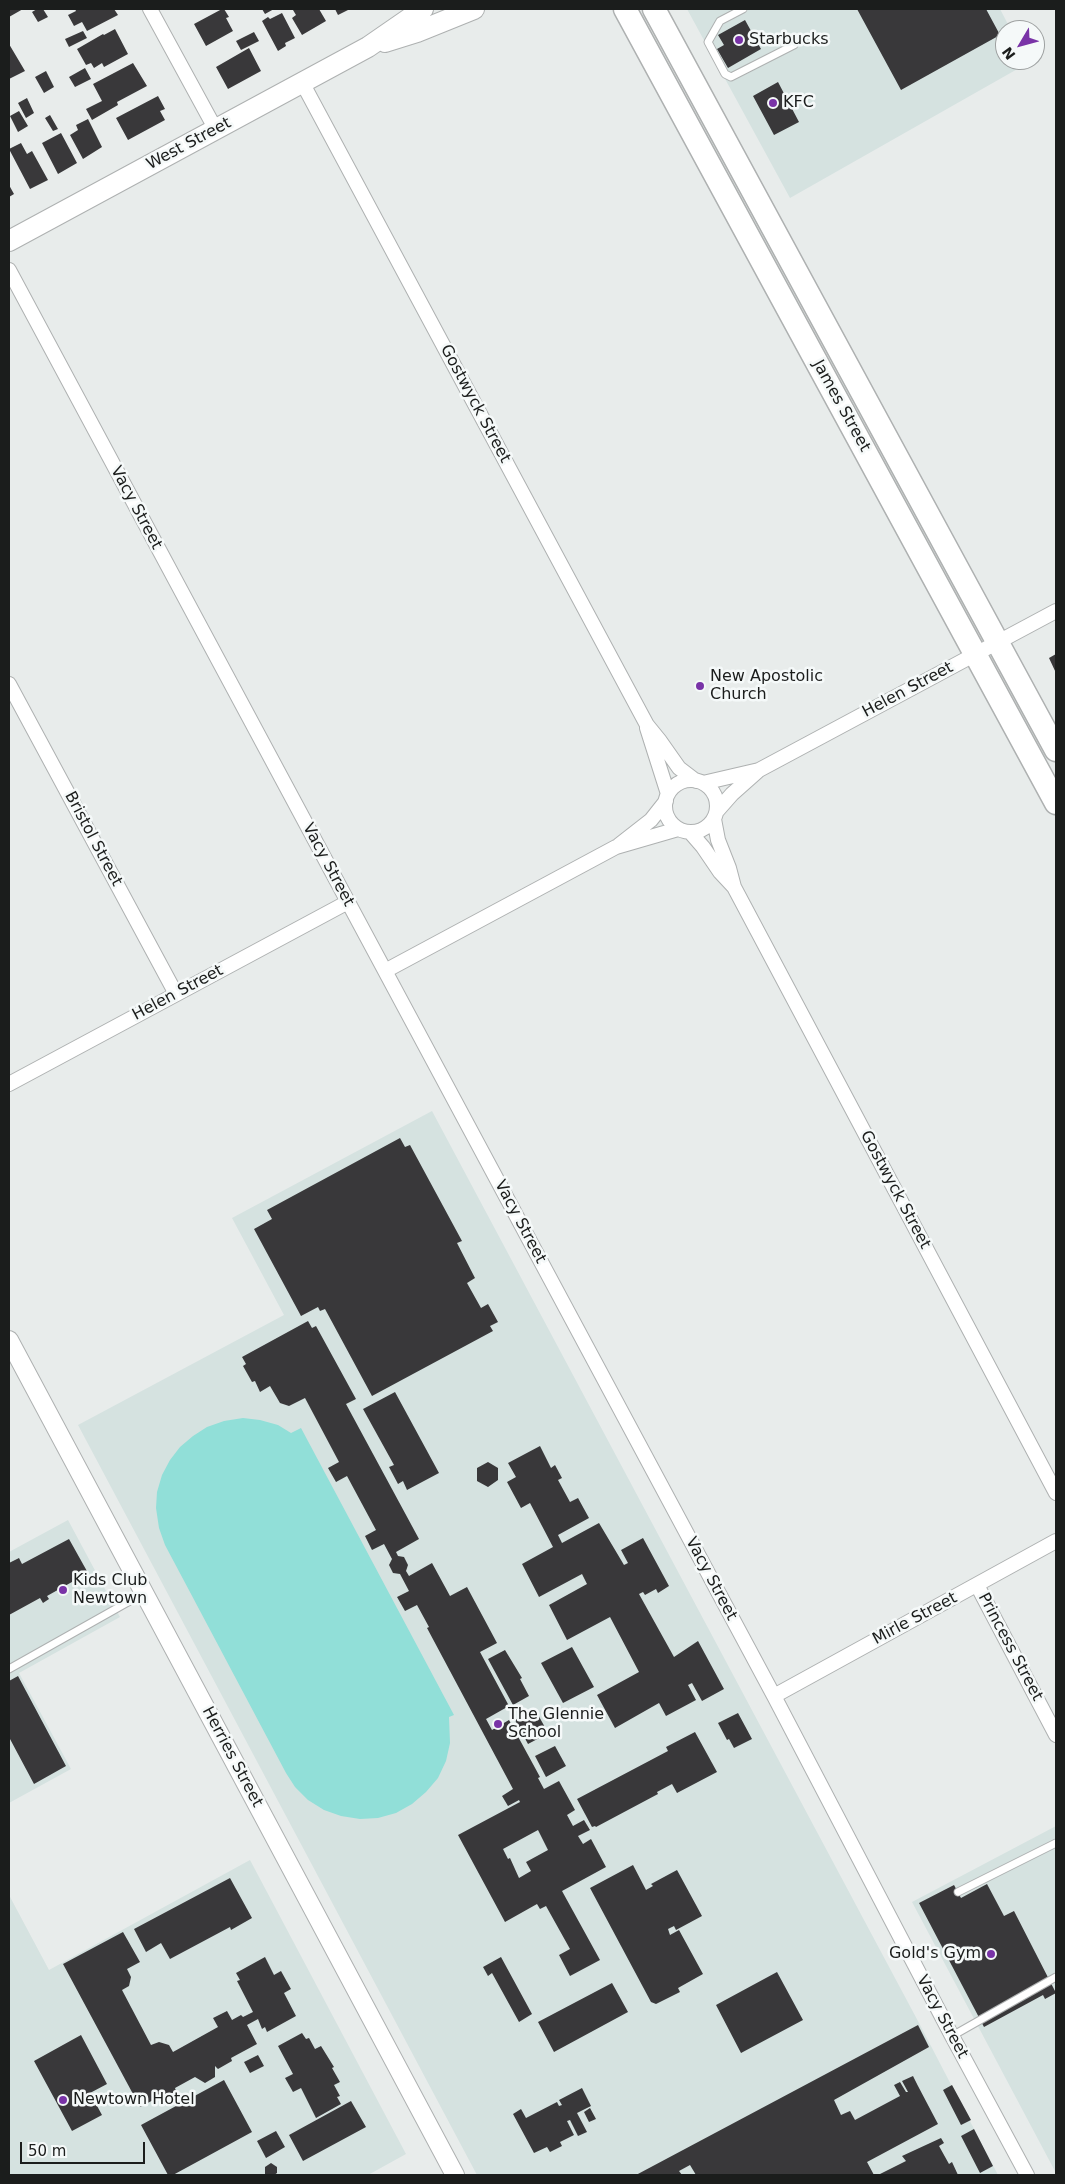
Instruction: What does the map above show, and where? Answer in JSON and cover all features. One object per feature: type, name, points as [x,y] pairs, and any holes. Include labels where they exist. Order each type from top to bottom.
[{"type":"highway","name":"James Street","points":[[625,9],[1056,803]]},
{"type":"highway","name":"James Street","points":[[654,9],[1056,750]]},
{"type":"main road","name":"West Street","points":[[9,241],[368,48],[423,9]]},
{"type":"main road","name":"West Street","points":[[368,48],[417,32],[474,9]]},
{"type":"street","points":[[150,9],[216,130]]},
{"type":"street","name":"Gostwyck Street","points":[[303,84],[646,725],[651,745],[664,775],[667,798]]},
{"type":"street","name":"Vacy Street","points":[[9,270],[774,1696],[1027,2175]]},
{"type":"street","name":"Helen Street","points":[[715,815],[732,794],[759,770],[1056,611]]},
{"type":"street","name":"Bristol Street","points":[[9,684],[176,994]]},
{"type":"street","name":"Gostwyck Street","points":[[646,725],[660,740],[679,768],[700,782]]},
{"type":"street","name":"Helen Street","points":[[700,782],[759,770]]},
{"type":"street","points":[[385,971],[616,847],[651,820],[680,783],[700,782],[714,795],[715,815],[702,830],[684,831],[616,847]]},
{"type":"street","points":[[667,798],[668,817],[684,831]]},
{"type":"street","name":"Gostwyck Street","points":[[715,815],[718,840],[734,887],[1056,1493]]},
{"type":"street","name":"Gostwyck Street","points":[[684,831],[703,847],[720,872],[734,887]]},
{"type":"street","name":"Helen Street","points":[[9,1084],[348,902]]},
{"type":"street","name":"Herries Street","points":[[9,1340],[455,2175]]},
{"type":"street","name":"Mirle Street","points":[[774,1696],[1056,1542]]},
{"type":"street","name":"Princess Street","points":[[977,1585],[1056,1735]]},
{"type":"lane","points":[[743,9],[720,21],[708,42],[725,74],[731,77],[794,44]]},
{"type":"lane","points":[[9,1669],[144,1593]]},
{"type":"lane","points":[[958,1892],[1056,1842]]},
{"type":"lane","points":[[952,2036],[1056,1977]]},
{"type":"shaded area","points":[[687,9],[1000,9],[1006,20],[995,20],[995,70],[1016,70],[790,198]]},
{"type":"shaded area","name":"The Glennie School","points":[[432,1111],[919,2023],[998,2175],[477,2175],[78,1425],[284,1315],[232,1218]]},
{"type":"shaded area","points":[[243,1418],[278,1425],[291,1433],[301,1428],[454,1715],[449,1717],[450,1743],[446,1761],[438,1778],[412,1804],[396,1813],[378,1818],[360,1819],[341,1816],[324,1810],[308,1800],[295,1787],[165,1545],[159,1528],[156,1508],[157,1492],[162,1475],[170,1460],[180,1447],[207,1427],[224,1421]]},
{"type":"shaded area","points":[[68,1520],[120,1617],[19,1673],[71,1769],[9,1803],[9,1552]]},
{"type":"shaded area","points":[[1056,1826],[1056,2173],[912,1902]]},
{"type":"shaded area","points":[[250,1860],[406,2154],[368,2175],[9,2175],[9,1895],[49,1970]]},
{"type":"building","points":[[9,9],[23,9],[9,17]]},
{"type":"building","points":[[37,9],[43,9],[48,17],[38,22],[32,12]]},
{"type":"building","points":[[75,9],[114,9],[118,15],[87,31],[82,22],[74,26],[68,15],[76,11]]},
{"type":"building","points":[[224,9],[229,17],[226,18],[233,31],[206,46],[194,24]]},
{"type":"building","points":[[262,9],[274,9],[265,14]]},
{"type":"building","points":[[319,9],[326,21],[302,35],[292,18],[296,15],[293,10]]},
{"type":"building","points":[[335,9],[350,9],[338,15]]},
{"type":"building","points":[[857,9],[986,9],[995,26],[995,38],[901,90]]},
{"type":"building","points":[[282,13],[295,38],[285,43],[286,46],[278,51],[262,21]]},
{"type":"building","name":"Starbucks","points":[[745,20],[761,49],[728,68],[717,49],[724,45],[718,35]]},
{"type":"building","points":[[115,29],[128,54],[104,67],[102,63],[94,68],[91,63],[86,65],[77,49]]},
{"type":"building","points":[[83,31],[87,38],[69,47],[65,39]]},
{"type":"building","points":[[254,32],[259,41],[241,50],[236,41]]},
{"type":"building","points":[[9,44],[25,71],[9,79]]},
{"type":"building","points":[[249,48],[261,71],[228,89],[216,67]]},
{"type":"building","points":[[133,63],[147,86],[117,102],[118,105],[92,120],[86,109],[102,101],[93,84]]},
{"type":"building","points":[[85,68],[91,79],[75,87],[69,77]]},
{"type":"building","points":[[46,71],[54,87],[44,93],[35,77]]},
{"type":"building","name":"KFC","points":[[778,82],[799,122],[774,135],[753,96]]},
{"type":"building","points":[[158,96],[165,109],[160,111],[165,120],[128,140],[116,118]]},
{"type":"building","points":[[27,98],[34,113],[26,118],[18,103]]},
{"type":"building","points":[[19,111],[28,126],[18,132],[10,116]]},
{"type":"building","points":[[50,115],[58,129],[53,131],[45,118]]},
{"type":"building","points":[[88,119],[102,147],[83,159],[70,135],[78,130],[76,125]]},
{"type":"building","points":[[61,133],[77,163],[58,174],[42,143]]},
{"type":"building","points":[[21,143],[27,154],[32,151],[48,180],[30,189],[9,149]]},
{"type":"building","points":[[9,185],[14,194],[9,197]]},
{"type":"building","points":[[1056,654],[1056,673],[1049,658]]},
{"type":"building","points":[[400,1138],[405,1147],[410,1145],[462,1241],[457,1243],[475,1278],[467,1283],[481,1308],[488,1304],[498,1322],[490,1326],[493,1331],[372,1396],[325,1309],[320,1311],[318,1307],[301,1316],[254,1229],[272,1219],[267,1210]]},
{"type":"building","points":[[308,1321],[312,1328],[316,1326],[356,1399],[346,1404],[419,1539],[396,1552],[398,1556],[404,1557],[408,1565],[406,1571],[409,1576],[432,1563],[450,1596],[467,1587],[497,1643],[480,1652],[509,1706],[486,1719],[492,1730],[509,1720],[540,1777],[538,1778],[544,1789],[559,1781],[575,1810],[567,1815],[573,1826],[584,1820],[590,1830],[578,1836],[583,1844],[591,1839],[606,1867],[562,1891],[600,1960],[570,1976],[559,1955],[570,1949],[546,1906],[540,1909],[537,1904],[505,1922],[458,1835],[520,1802],[519,1800],[508,1806],[502,1796],[513,1789],[427,1628],[429,1627],[417,1605],[405,1611],[397,1597],[409,1591],[400,1574],[393,1573],[389,1565],[392,1559],[384,1544],[372,1550],[365,1536],[376,1530],[347,1476],[336,1482],[328,1468],[339,1462],[305,1398],[289,1406],[280,1403],[270,1386],[260,1392],[255,1381],[252,1382],[243,1366],[246,1364],[242,1357]],"holes":[[[538,1830],[548,1850],[526,1862],[531,1871],[519,1878],[510,1858],[508,1859],[503,1849]]]},
{"type":"building","points":[[395,1392],[439,1473],[407,1490],[403,1481],[398,1484],[389,1467],[394,1465],[363,1409]]},
{"type":"building","points":[[540,1446],[551,1468],[555,1465],[562,1478],[558,1480],[570,1502],[578,1498],[589,1518],[558,1535],[562,1543],[599,1523],[624,1565],[628,1563],[621,1550],[643,1538],[669,1586],[658,1593],[656,1589],[645,1595],[643,1592],[639,1594],[674,1657],[698,1641],[724,1689],[702,1701],[692,1683],[688,1685],[696,1700],[666,1716],[659,1703],[615,1728],[597,1695],[639,1672],[610,1617],[567,1640],[549,1605],[587,1584],[582,1574],[539,1597],[522,1564],[553,1547],[530,1503],[521,1508],[507,1482],[516,1477],[508,1463]]},
{"type":"building","points":[[488,1462],[498,1468],[498,1480],[488,1487],[477,1481],[477,1468]]},
{"type":"building","points":[[69,1539],[88,1573],[47,1596],[49,1599],[43,1603],[40,1598],[9,1615],[9,1563],[19,1558],[22,1564]]},
{"type":"building","points":[[572,1647],[594,1687],[563,1703],[541,1663]]},
{"type":"building","points":[[505,1650],[522,1678],[520,1679],[529,1696],[513,1705],[488,1659]]},
{"type":"building","points":[[18,1676],[66,1766],[34,1784],[9,1740],[9,1681]]},
{"type":"building","points":[[532,1710],[533,1713],[536,1711],[547,1731],[544,1732],[545,1735],[528,1744],[515,1720]]},
{"type":"building","points":[[738,1713],[752,1739],[734,1748],[729,1739],[727,1740],[718,1723]]},
{"type":"building","points":[[695,1732],[717,1772],[677,1793],[672,1784],[657,1792],[658,1794],[596,1827],[592,1827],[577,1799],[668,1751],[666,1747]]},
{"type":"building","points":[[555,1746],[566,1766],[546,1777],[535,1756]]},
{"type":"building","points":[[633,1865],[646,1890],[653,1886],[651,1884],[677,1870],[702,1916],[676,1930],[674,1926],[668,1929],[670,1935],[679,1930],[703,1974],[678,1988],[680,1992],[656,2004],[651,2002],[590,1888]]},
{"type":"building","points":[[230,1878],[252,1918],[231,1930],[230,1927],[170,1959],[161,1943],[146,1952],[134,1929]]},
{"type":"building","name":"Gold's Gym","points":[[987,1884],[1004,1916],[1014,1911],[1056,1993],[1045,1999],[1043,1995],[984,2027],[919,1903],[954,1885],[961,1898]]},
{"type":"building","points":[[123,1932],[140,1962],[127,1969],[131,1977],[129,1986],[122,1990],[151,2045],[159,2042],[169,2045],[173,2052],[218,2027],[213,2018],[227,2011],[232,2020],[253,2012],[237,1981],[240,1980],[236,1973],[265,1957],[274,1975],[281,1971],[291,1989],[284,1993],[296,2016],[267,2032],[265,2027],[262,2029],[258,2019],[247,2025],[257,2044],[231,2058],[232,2061],[218,2069],[215,2066],[215,2077],[205,2083],[195,2077],[175,2088],[176,2091],[160,2100],[159,2097],[140,2107],[63,1964]]},
{"type":"building","points":[[501,1957],[532,2014],[519,2022],[492,1973],[488,1976],[483,1967]]},
{"type":"building","points":[[777,1972],[803,2020],[741,2053],[716,2005]]},
{"type":"building","points":[[612,1983],[628,2012],[554,2052],[538,2022]]},
{"type":"building","points":[[918,2025],[929,2047],[834,2100],[841,2115],[850,2111],[855,2120],[900,2096],[894,2085],[900,2082],[906,2092],[908,2092],[902,2081],[913,2076],[938,2124],[867,2162],[874,2175],[696,2175],[690,2165],[679,2171],[682,2175],[636,2175]]},
{"type":"building","points":[[302,2033],[306,2039],[309,2038],[315,2049],[321,2046],[334,2067],[332,2068],[340,2082],[334,2085],[340,2096],[337,2097],[341,2104],[316,2118],[301,2088],[293,2092],[285,2078],[293,2074],[278,2046]]},
{"type":"building","points":[[81,2035],[107,2084],[90,2093],[102,2115],[72,2131],[34,2061]]},
{"type":"building","points":[[258,2055],[264,2066],[250,2073],[244,2062]]},
{"type":"building","points":[[224,2080],[252,2132],[173,2175],[168,2175],[141,2125]]},
{"type":"building","points":[[952,2085],[971,2120],[961,2125],[943,2090]]},
{"type":"building","points":[[582,2088],[591,2106],[577,2113],[587,2132],[578,2136],[570,2120],[567,2121],[574,2135],[560,2142],[562,2146],[550,2152],[547,2147],[534,2153],[513,2114],[521,2109],[526,2118],[557,2102],[559,2106],[562,2105],[559,2100]]},
{"type":"building","points":[[351,2101],[366,2127],[303,2161],[289,2135]]},
{"type":"building","points":[[590,2108],[596,2119],[589,2122],[584,2112]]},
{"type":"building","points":[[974,2129],[993,2166],[980,2173],[961,2136]]},
{"type":"building","points":[[276,2131],[285,2147],[266,2158],[257,2141]]},
{"type":"building","points":[[941,2138],[944,2143],[939,2146],[949,2164],[952,2162],[958,2175],[878,2175],[906,2161],[902,2156]]},
{"type":"building","points":[[271,2163],[277,2167],[277,2173],[274,2175],[265,2174],[265,2167]]},
{"type":"place","name":"Starbucks","points":[[739,40]]},
{"type":"place","name":"KFC","points":[[773,103]]},
{"type":"place","name":"New Apostolic Church","points":[[700,686]]},
{"type":"place","name":"Kids Club Newtown","points":[[63,1590]]},
{"type":"place","name":"The Glennie School","points":[[498,1724]]},
{"type":"place","name":"Gold's Gym","points":[[991,1954]]},
{"type":"place","name":"Newtown Hotel","points":[[63,2100]]}]
